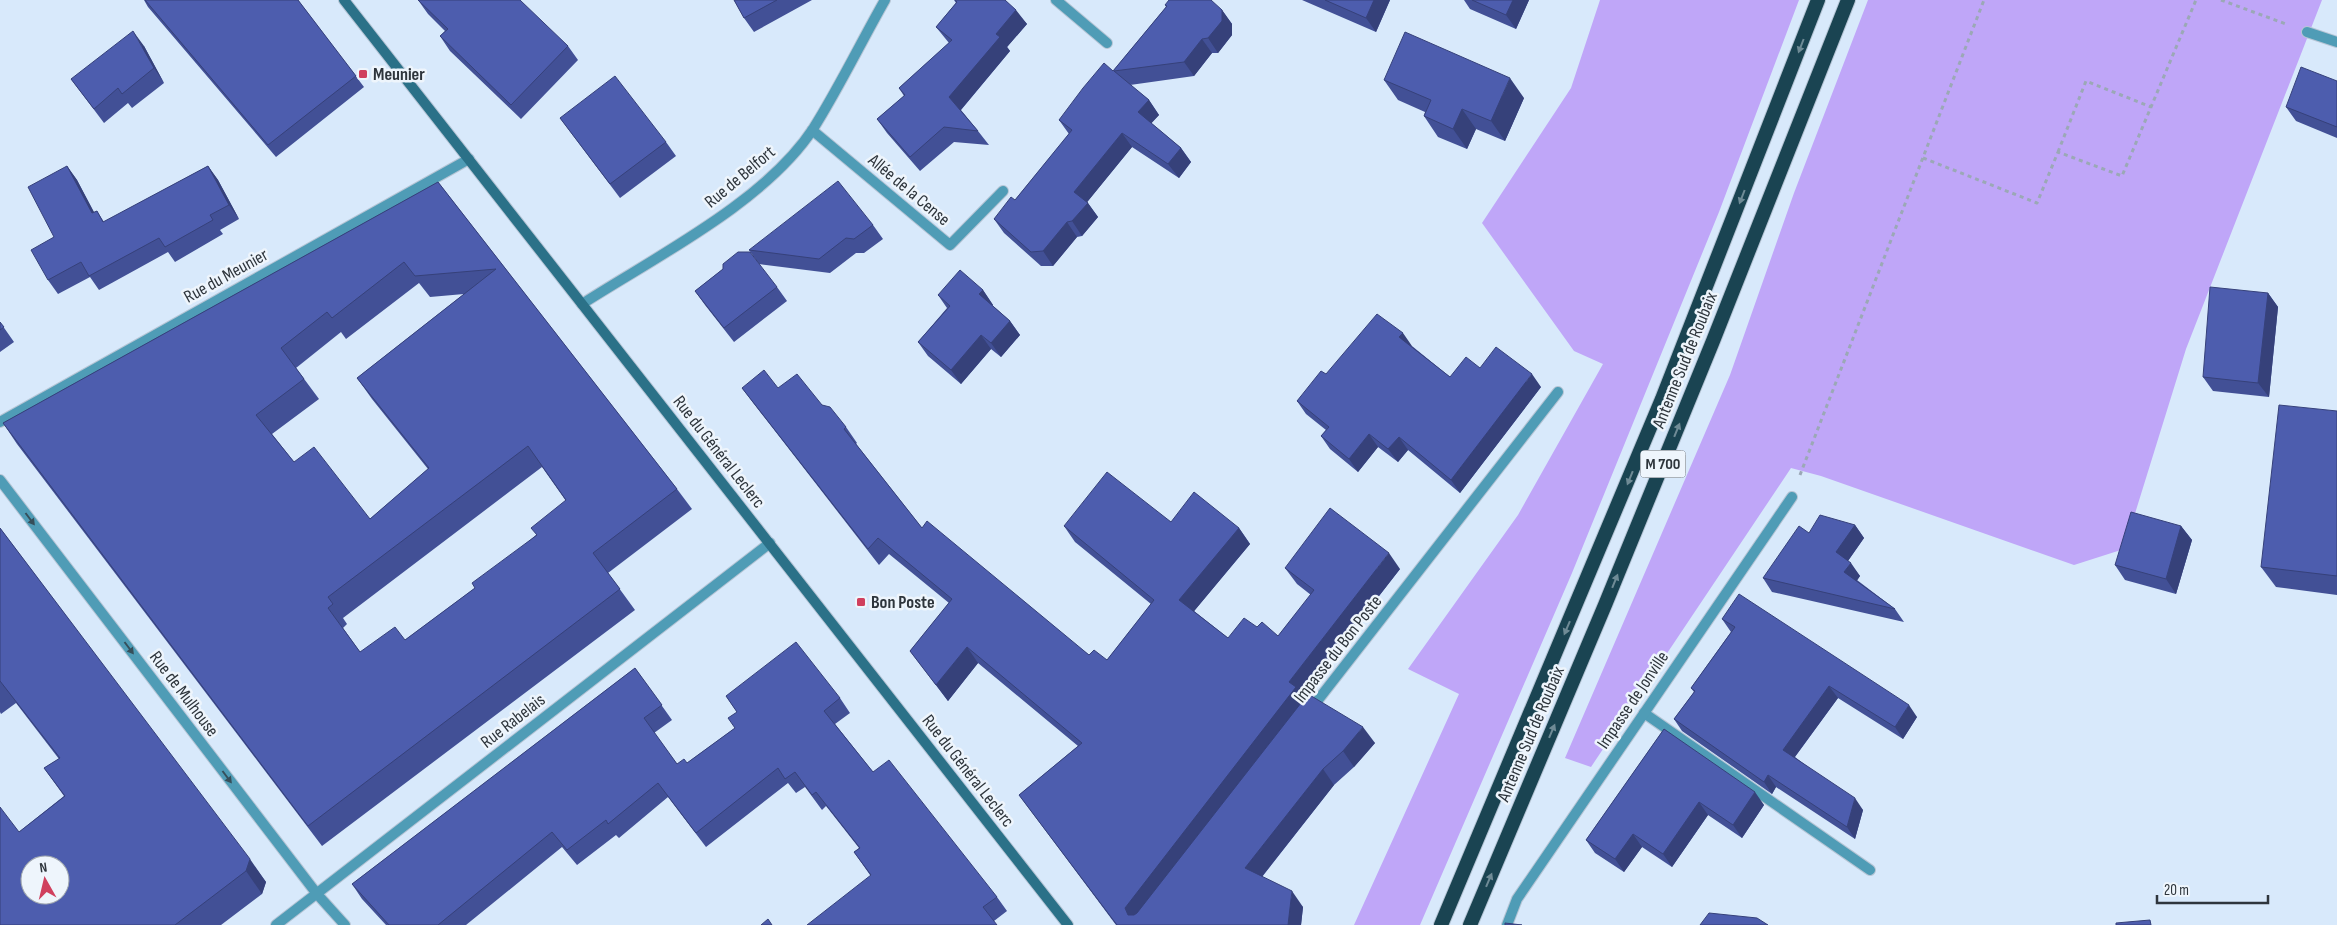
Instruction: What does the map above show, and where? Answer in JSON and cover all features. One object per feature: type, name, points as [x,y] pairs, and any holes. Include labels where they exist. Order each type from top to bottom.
[{"type":"highway","name":"Antenne Sud de Roubaix","points":[[1441,925],[1662,399],[1818,0]]},
{"type":"highway","name":"Antenne Sud de Roubaix","points":[[1470,925],[1620,568],[1848,0]]},
{"type":"main road","name":"Rue du Général Leclerc","points":[[344,0],[1068,925]]},
{"type":"street","name":"Rue de Belfort","points":[[582,304],[710,223],[768,180],[812,130],[885,0]]},
{"type":"street","points":[[1056,0],[1107,43]]},
{"type":"street","points":[[2307,32],[2337,42]]},
{"type":"street","name":"Allée de la Cense","points":[[812,130],[950,245],[1003,191]]},
{"type":"street","name":"Rue du Meunier","points":[[0,422],[469,158]]},
{"type":"street","name":"Impasse du Bon Poste","points":[[1302,721],[1558,392]]},
{"type":"street","name":"Rue de Mulhouse","points":[[0,480],[317,894],[345,925]]},
{"type":"street","name":"Impasse de Jonville","points":[[1506,925],[1517,899],[1792,498]]},
{"type":"street","name":"Rue Rabelais","points":[[276,925],[770,543]]},
{"type":"street","points":[[1644,713],[1870,870]]},
{"type":"path","points":[[1792,498],[1984,0]]},
{"type":"path","points":[[2058,152],[2122,176],[2196,0]]},
{"type":"path","points":[[2221,0],[2307,32]]},
{"type":"path","points":[[1923,158],[2037,203],[2086,81],[2151,108]]},
{"type":"shaded area","points":[[1600,0],[1799,0],[1719,212],[1572,573],[1420,925],[1354,925],[1459,694],[1408,669],[1518,515],[1603,364],[1574,351],[1482,223],[1571,88]]},
{"type":"shaded area","points":[[1868,0],[2322,0],[2186,349],[2124,549],[2074,565],[1821,476],[1791,468],[1591,767],[1565,758],[1730,375],[1794,193]]},
{"type":"building","points":[[145,0],[298,0],[356,76],[268,145]]},
{"type":"building","points":[[418,0],[520,0],[568,46],[511,105],[440,36],[448,29]]},
{"type":"building","points":[[734,0],[777,0],[744,18]]},
{"type":"building","points":[[955,0],[1005,0],[1016,10],[996,34],[1000,37],[949,97],[978,131],[944,127],[910,157],[877,119],[905,95],[899,88],[952,40],[936,27],[957,2]]},
{"type":"building","points":[[1169,0],[1211,0],[1222,10],[1222,21],[1208,38],[1202,39],[1184,62],[1114,71],[1149,100],[1138,112],[1181,148],[1168,164],[1122,133],[1074,192],[1088,203],[1072,221],[1067,222],[1043,251],[1031,252],[994,219],[1011,197],[1015,200],[1072,130],[1059,120],[1083,88],[1104,63],[1113,71],[1167,6],[1165,5]]},
{"type":"building","points":[[1325,0],[1374,0],[1366,18]]},
{"type":"building","points":[[1472,0],[1513,0],[1506,15]]},
{"type":"building","points":[[133,31],[154,68],[122,94],[118,88],[94,109],[71,79]]},
{"type":"building","points":[[1405,32],[1510,78],[1491,121],[1462,109],[1453,129],[1424,116],[1431,100],[1384,80]]},
{"type":"building","points":[[2301,67],[2337,81],[2337,127],[2286,107]]},
{"type":"building","points":[[615,76],[666,142],[610,184],[560,118]]},
{"type":"building","points":[[67,166],[92,213],[97,211],[103,222],[208,166],[229,205],[210,215],[213,220],[165,247],[159,238],[89,276],[81,262],[48,280],[31,250],[54,237],[28,187]]},
{"type":"building","points":[[838,181],[873,225],[854,239],[846,238],[819,259],[749,250]]},
{"type":"building","points":[[438,182],[677,489],[593,553],[620,589],[308,826],[3,423]],"holes":[[[404,262],[415,276],[496,269],[357,378],[429,468],[370,519],[314,447],[294,462],[256,415],[304,379],[281,348],[327,312],[332,318]],[[528,446],[566,500],[531,528],[537,535],[472,583],[475,588],[405,640],[395,627],[360,652],[328,608],[333,604],[328,597]]]},
{"type":"building","points":[[738,252],[750,252],[777,287],[724,328],[695,291],[723,269],[723,264]]},
{"type":"building","points":[[960,270],[983,290],[979,294],[1010,321],[991,343],[981,335],[951,370],[918,342],[950,306],[938,295]]},
{"type":"building","points":[[2210,287],[2268,293],[2258,383],[2203,377]]},
{"type":"building","points":[[1377,314],[1403,333],[1399,337],[1450,377],[1466,357],[1480,368],[1496,347],[1532,374],[1451,480],[1399,437],[1388,449],[1369,434],[1349,459],[1321,436],[1329,427],[1297,401],[1321,371],[1326,374]]},
{"type":"building","points":[[0,322],[4,327],[0,330]]},
{"type":"building","points":[[764,370],[778,388],[797,374],[822,405],[830,407],[846,427],[844,429],[922,528],[927,521],[1089,655],[1094,650],[1107,660],[1154,600],[1064,526],[1107,472],[1171,522],[1194,492],[1239,528],[1179,600],[1228,638],[1244,618],[1257,627],[1262,622],[1278,636],[1314,590],[1285,568],[1330,508],[1389,553],[1289,682],[1296,687],[1125,908],[1128,915],[1137,913],[1308,694],[1363,727],[1343,751],[1323,769],[1245,868],[1292,891],[1288,925],[1117,925],[1019,795],[1082,743],[967,647],[936,685],[910,651],[952,599],[878,538],[868,549],[742,388]]},
{"type":"building","points":[[2279,405],[2337,411],[2337,576],[2261,567]]},
{"type":"building","points":[[2131,512],[2181,526],[2166,579],[2115,565]]},
{"type":"building","points":[[1820,515],[1855,525],[1836,552],[1851,563],[1844,572],[1895,609],[1763,578],[1799,526],[1809,533]]},
{"type":"building","points":[[0,528],[250,859],[246,871],[175,925],[0,925],[0,807],[19,832],[65,796],[44,768],[60,758],[0,681]]},
{"type":"building","points":[[1739,594],[1909,705],[1895,727],[1829,686],[1783,750],[1855,798],[1847,827],[1768,775],[1764,782],[1674,719],[1695,691],[1691,688],[1735,627],[1722,619]]},
{"type":"building","points":[[796,642],[840,698],[824,711],[873,772],[889,760],[997,897],[983,907],[997,925],[807,925],[871,875],[854,852],[860,848],[816,792],[812,795],[795,772],[785,779],[778,768],[696,833],[658,783],[608,824],[606,820],[567,850],[552,832],[438,925],[389,925],[352,884],[635,668],[662,705],[644,718],[677,764],[684,759],[687,763],[735,728],[728,718],[737,712],[726,696]]},
{"type":"building","points":[[1664,729],[1755,792],[1733,825],[1699,802],[1663,854],[1633,834],[1615,859],[1586,840]]},
{"type":"building","points":[[1709,913],[1757,918],[1768,925],[1700,925]]},
{"type":"building","points":[[768,919],[772,925],[761,925]]},
{"type":"building","points":[[2150,920],[2151,925],[2116,925],[2116,923]]},
{"type":"building","points":[[1505,923],[1522,925],[1505,925]]},
{"type":"place","name":"Meunier","points":[[363,74]]},
{"type":"place","name":"Bon Poste","points":[[861,602]]}]
